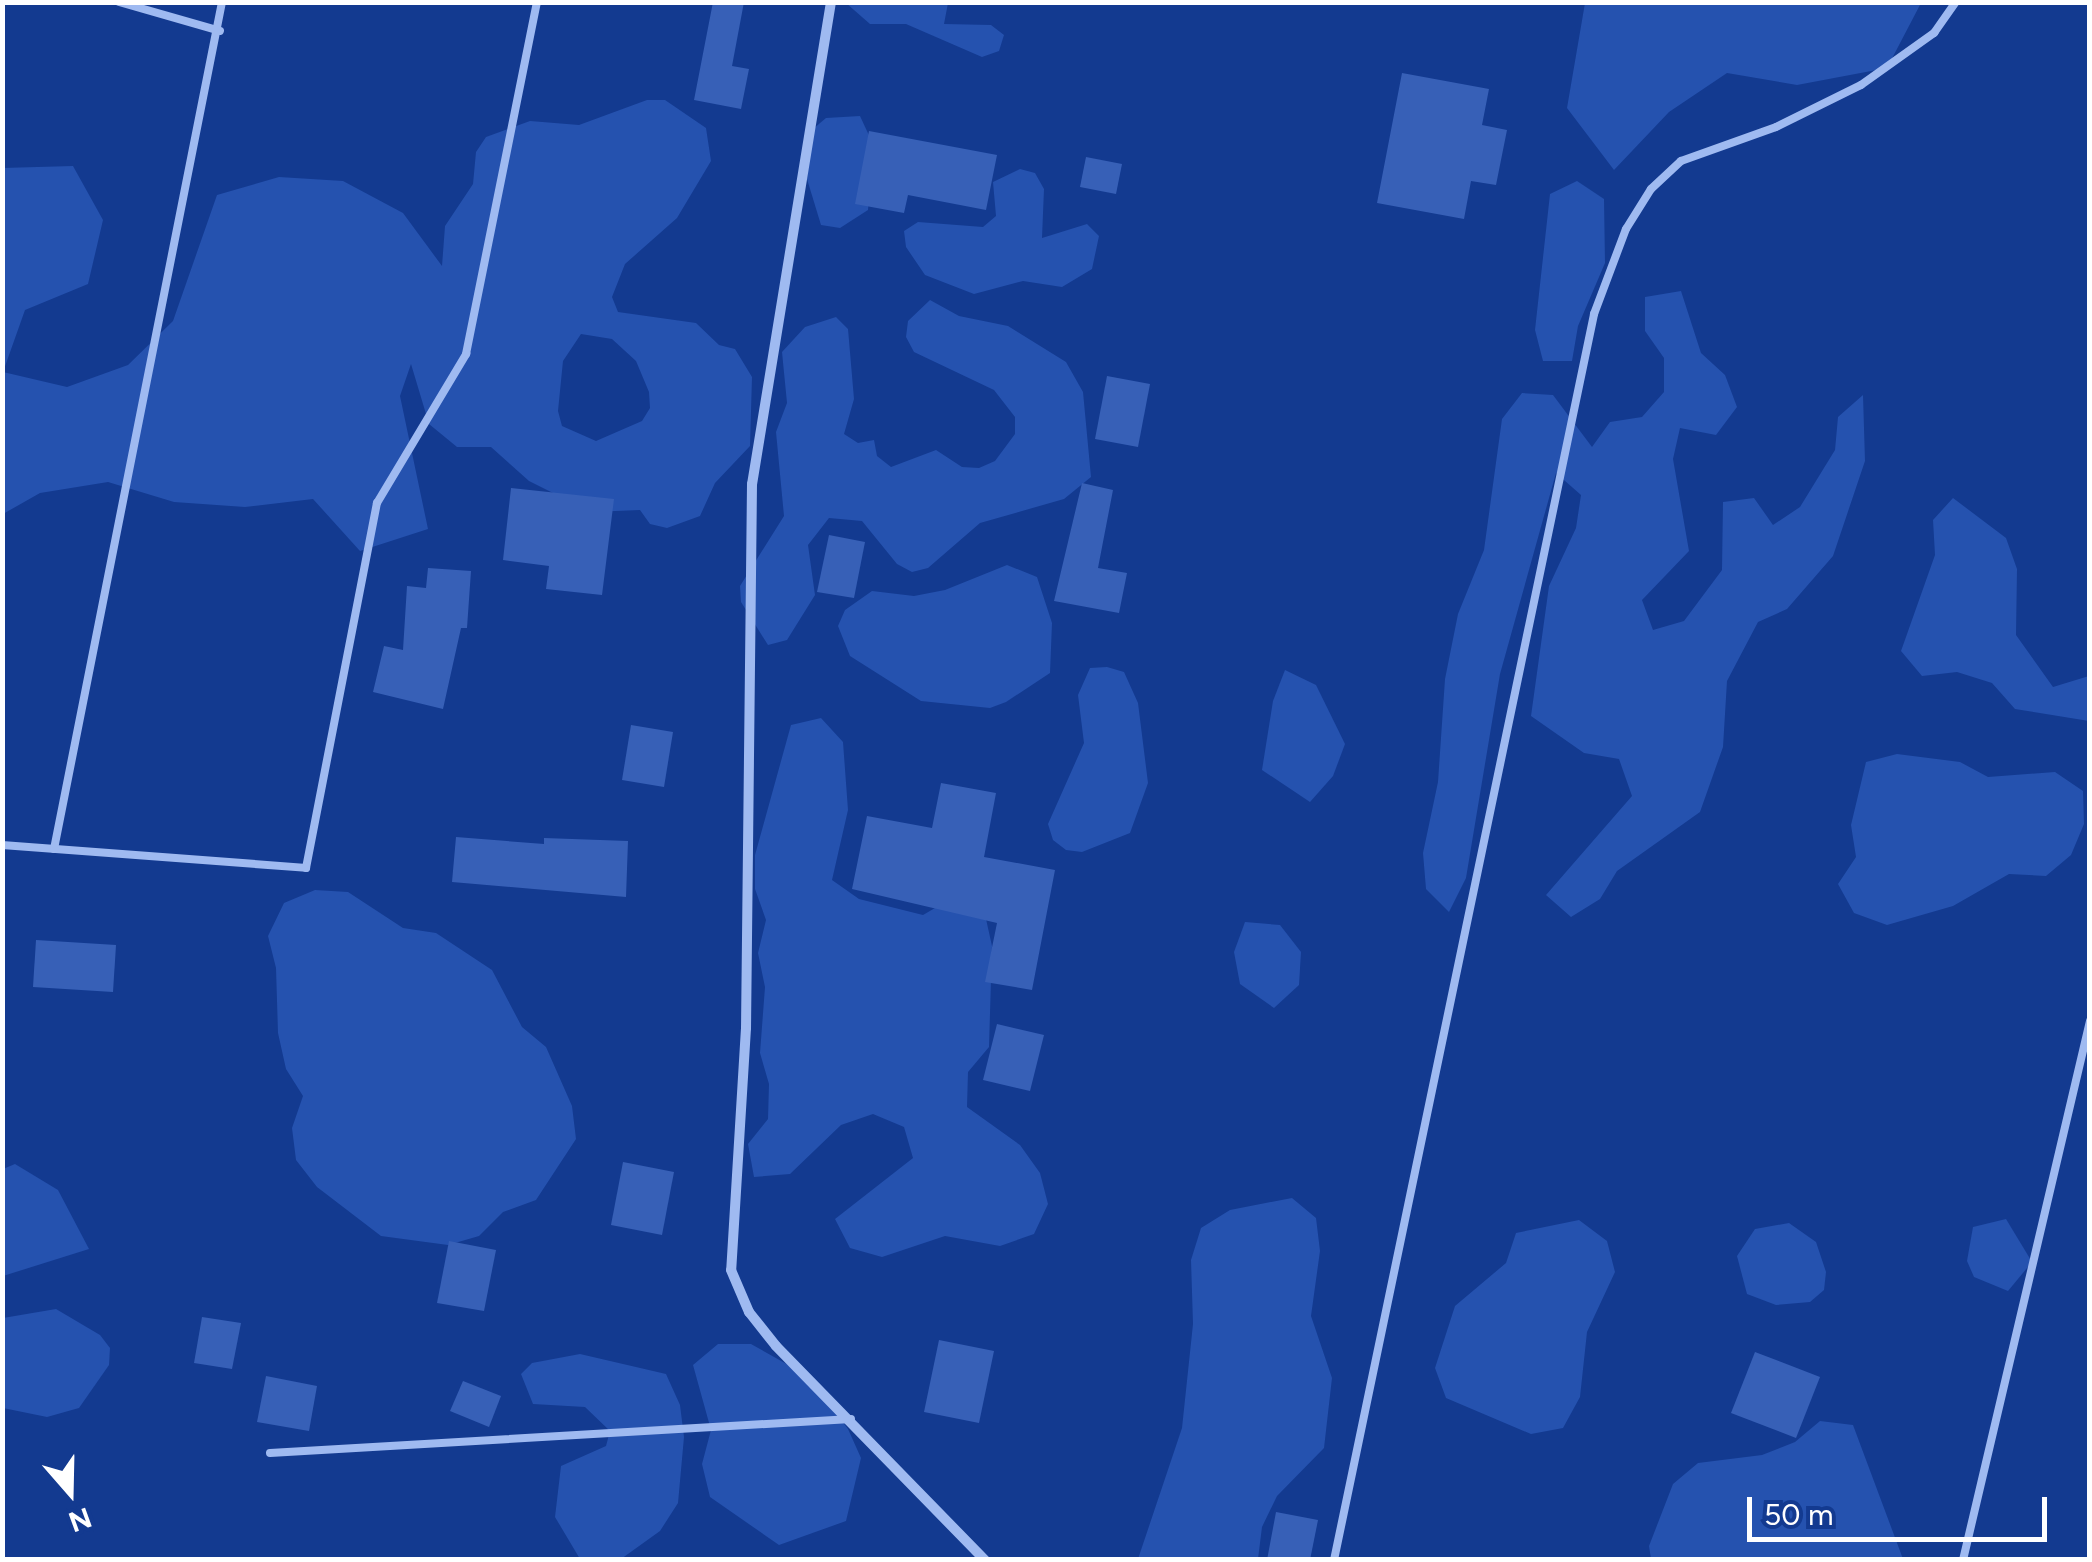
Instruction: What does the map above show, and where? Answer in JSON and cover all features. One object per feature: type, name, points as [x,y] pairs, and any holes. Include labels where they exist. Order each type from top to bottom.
[{"type":"street","points":[[831,2],[752,484],[746,1028],[732,1270],[748,1312],[986,1560]]},
{"type":"lane","points":[[119,2],[220,31]]},
{"type":"lane","points":[[54,849],[220,31],[222,2]]},
{"type":"lane","points":[[2,844],[306,868],[377,503],[466,354],[538,2]]},
{"type":"lane","points":[[1334,1560],[1594,314],[1626,229],[1651,188],[1682,160],[1776,127],[1861,85],[1934,33],[1956,2]]},
{"type":"lane","points":[[1963,1560],[2090,1022]]},
{"type":"lane","points":[[270,1453],[851,1419]]},
{"type":"shaded area","points":[[846,3],[948,3],[944,24],[991,25],[1004,35],[999,51],[982,57],[906,24],[870,24]]},
{"type":"shaded area","points":[[1585,3],[1921,3],[1887,68],[1797,85],[1727,73],[1669,112],[1614,170],[1567,108]]},
{"type":"shaded area","points":[[647,100],[665,100],[706,128],[711,161],[677,218],[625,264],[612,297],[618,312],[696,323],[719,345],[735,349],[752,377],[750,446],[715,483],[700,516],[667,528],[650,524],[640,510],[591,512],[529,481],[491,447],[457,447],[429,424],[411,364],[400,396],[428,529],[360,551],[313,499],[245,507],[174,502],[108,482],[40,493],[3,514],[2,168],[73,166],[103,220],[88,284],[25,310],[3,372],[67,387],[128,365],[173,321],[217,195],[279,177],[343,181],[403,213],[442,266],[445,226],[473,184],[476,152],[486,137],[530,121],[579,125]],"holes":[[[581,334],[612,339],[636,361],[649,392],[650,408],[642,421],[596,441],[562,426],[558,411],[563,361]]]},
{"type":"shaded area","points":[[860,116],[873,144],[868,210],[840,228],[821,225],[807,179],[813,129],[826,118]]},
{"type":"shaded area","points":[[1020,169],[1035,173],[1044,189],[1042,238],[1087,224],[1099,236],[1092,269],[1062,287],[1023,281],[974,294],[925,275],[906,247],[904,231],[918,222],[983,227],[996,216],[993,182]]},
{"type":"shaded area","points":[[1577,181],[1604,199],[1605,263],[1578,326],[1572,361],[1543,361],[1535,330],[1550,194]]},
{"type":"shaded area","points":[[1681,291],[1701,353],[1725,375],[1737,407],[1716,435],[1680,428],[1673,459],[1689,551],[1642,600],[1653,630],[1684,621],[1722,570],[1723,502],[1754,498],[1773,525],[1800,507],[1835,450],[1838,417],[1863,395],[1865,461],[1833,556],[1787,609],[1758,622],[1727,681],[1723,747],[1700,812],[1617,871],[1600,899],[1571,917],[1546,895],[1632,796],[1619,759],[1584,753],[1531,716],[1549,586],[1576,528],[1581,495],[1556,473],[1500,674],[1466,878],[1449,912],[1426,889],[1423,853],[1438,782],[1445,679],[1458,614],[1484,550],[1502,419],[1522,393],[1553,395],[1592,447],[1610,422],[1642,417],[1664,392],[1664,358],[1645,331],[1645,297]]},
{"type":"shaded area","points":[[930,300],[959,316],[1008,326],[1066,362],[1083,392],[1091,477],[1064,499],[980,523],[928,568],[912,572],[897,564],[862,521],[829,518],[808,545],[815,595],[787,640],[768,645],[741,602],[740,586],[784,516],[776,432],[787,403],[782,352],[805,327],[836,317],[848,329],[854,399],[844,434],[858,443],[874,440],[877,456],[891,467],[936,450],[962,467],[979,468],[995,461],[1015,434],[1015,417],[994,390],[914,352],[906,337],[908,321]]},
{"type":"shaded area","points":[[1953,498],[2006,538],[2017,569],[2016,635],[2053,687],[2089,676],[2089,721],[2015,709],[1992,683],[1957,672],[1922,676],[1901,651],[1935,555],[1933,520]]},
{"type":"shaded area","points":[[1007,565],[1037,577],[1052,623],[1050,673],[1006,702],[990,708],[921,701],[850,656],[838,626],[845,610],[872,591],[914,596],[945,590]]},
{"type":"shaded area","points":[[1090,668],[1124,672],[1138,703],[1148,783],[1130,833],[1082,852],[1066,850],[1053,840],[1048,824],[1084,743],[1078,695]]},
{"type":"shaded area","points":[[1285,670],[1316,685],[1345,744],[1333,776],[1310,802],[1262,770],[1273,701]]},
{"type":"shaded area","points":[[821,718],[843,742],[848,810],[832,880],[859,899],[923,915],[978,883],[992,946],[989,1047],[968,1072],[967,1107],[1020,1145],[1040,1173],[1048,1204],[1034,1234],[1000,1246],[945,1236],[882,1257],[850,1248],[835,1219],[913,1158],[904,1127],[873,1114],[841,1125],[790,1174],[754,1177],[748,1144],[768,1119],[769,1084],[760,1053],[765,987],[758,953],[766,920],[755,889],[755,855],[791,725]]},
{"type":"shaded area","points":[[1897,754],[1960,762],[1988,777],[2055,772],[2083,791],[2084,824],[2071,855],[2046,876],[2009,874],[1953,906],[1887,925],[1854,913],[1838,884],[1856,857],[1851,825],[1866,762]]},
{"type":"shaded area","points":[[315,890],[348,892],[403,928],[436,933],[492,970],[522,1027],[546,1047],[572,1106],[576,1139],[536,1200],[503,1212],[479,1236],[448,1245],[381,1236],[317,1187],[296,1160],[292,1128],[303,1096],[286,1069],[278,1033],[276,968],[268,936],[284,903]]},
{"type":"shaded area","points":[[1245,922],[1280,925],[1301,952],[1299,985],[1274,1008],[1240,984],[1234,952]]},
{"type":"shaded area","points":[[15,1164],[58,1190],[89,1249],[3,1276],[3,1169]]},
{"type":"shaded area","points":[[1292,1198],[1316,1218],[1320,1251],[1311,1316],[1332,1378],[1324,1448],[1277,1496],[1262,1527],[1258,1559],[1138,1559],[1182,1428],[1193,1324],[1191,1260],[1201,1228],[1230,1210]]},
{"type":"shaded area","points":[[2006,1219],[2032,1262],[2008,1291],[1974,1277],[1967,1261],[1973,1227]]},
{"type":"shaded area","points":[[1579,1220],[1607,1241],[1615,1272],[1587,1332],[1580,1397],[1563,1428],[1531,1434],[1446,1398],[1435,1368],[1455,1306],[1506,1263],[1516,1233]]},
{"type":"shaded area","points":[[1789,1223],[1816,1242],[1826,1272],[1824,1290],[1810,1302],[1776,1305],[1747,1294],[1737,1256],[1755,1229]]},
{"type":"shaded area","points":[[56,1309],[100,1335],[110,1348],[109,1365],[79,1408],[47,1417],[3,1408],[3,1318]]},
{"type":"shaded area","points":[[718,1344],[751,1344],[808,1376],[848,1429],[861,1458],[846,1521],[779,1545],[710,1497],[702,1464],[711,1430],[693,1365]]},
{"type":"shaded area","points":[[580,1354],[666,1374],[680,1405],[684,1437],[678,1503],[660,1531],[621,1559],[580,1559],[555,1517],[561,1466],[606,1446],[610,1431],[585,1407],[533,1404],[521,1374],[532,1363]]},
{"type":"shaded area","points":[[1820,1421],[1853,1425],[1903,1559],[1651,1559],[1649,1546],[1673,1484],[1698,1463],[1762,1455],[1795,1442]]},
{"type":"building","points":[[713,2],[744,2],[732,66],[749,69],[741,109],[694,100]]},
{"type":"building","points":[[1402,73],[1489,89],[1482,125],[1507,130],[1496,185],[1471,181],[1464,219],[1377,203]]},
{"type":"building","points":[[869,131],[997,155],[986,210],[908,195],[904,213],[855,204]]},
{"type":"building","points":[[1086,157],[1122,164],[1116,194],[1080,187]]},
{"type":"building","points":[[1107,376],[1150,384],[1138,447],[1095,439]]},
{"type":"building","points":[[1082,483],[1113,490],[1098,568],[1127,573],[1119,613],[1054,601]]},
{"type":"building","points":[[511,488],[614,499],[602,595],[546,589],[549,566],[503,560]]},
{"type":"building","points":[[829,535],[865,542],[854,598],[817,592]]},
{"type":"building","points":[[428,568],[471,571],[467,628],[461,628],[443,709],[373,692],[384,646],[403,650],[407,586],[426,588]]},
{"type":"building","points":[[631,725],[673,732],[664,787],[622,780]]},
{"type":"building","points":[[941,783],[996,793],[984,857],[1055,870],[1032,990],[985,982],[997,923],[852,889],[867,816],[932,828]]},
{"type":"building","points":[[456,837],[544,844],[544,838],[628,841],[626,897],[452,882]]},
{"type":"building","points":[[36,940],[116,945],[113,992],[33,987]]},
{"type":"building","points":[[997,1024],[1044,1035],[1030,1091],[983,1080]]},
{"type":"building","points":[[623,1162],[674,1172],[662,1235],[611,1225]]},
{"type":"building","points":[[449,1241],[496,1250],[484,1311],[437,1303]]},
{"type":"building","points":[[202,1317],[241,1323],[232,1369],[194,1363]]},
{"type":"building","points":[[939,1340],[994,1351],[979,1423],[924,1412]]},
{"type":"building","points":[[1755,1352],[1820,1377],[1796,1438],[1731,1413]]},
{"type":"building","points":[[266,1376],[317,1386],[309,1431],[257,1422]]},
{"type":"building","points":[[463,1381],[501,1396],[489,1427],[450,1411]]},
{"type":"building","points":[[1276,1512],[1318,1520],[1310,1560],[1267,1560]]}]
